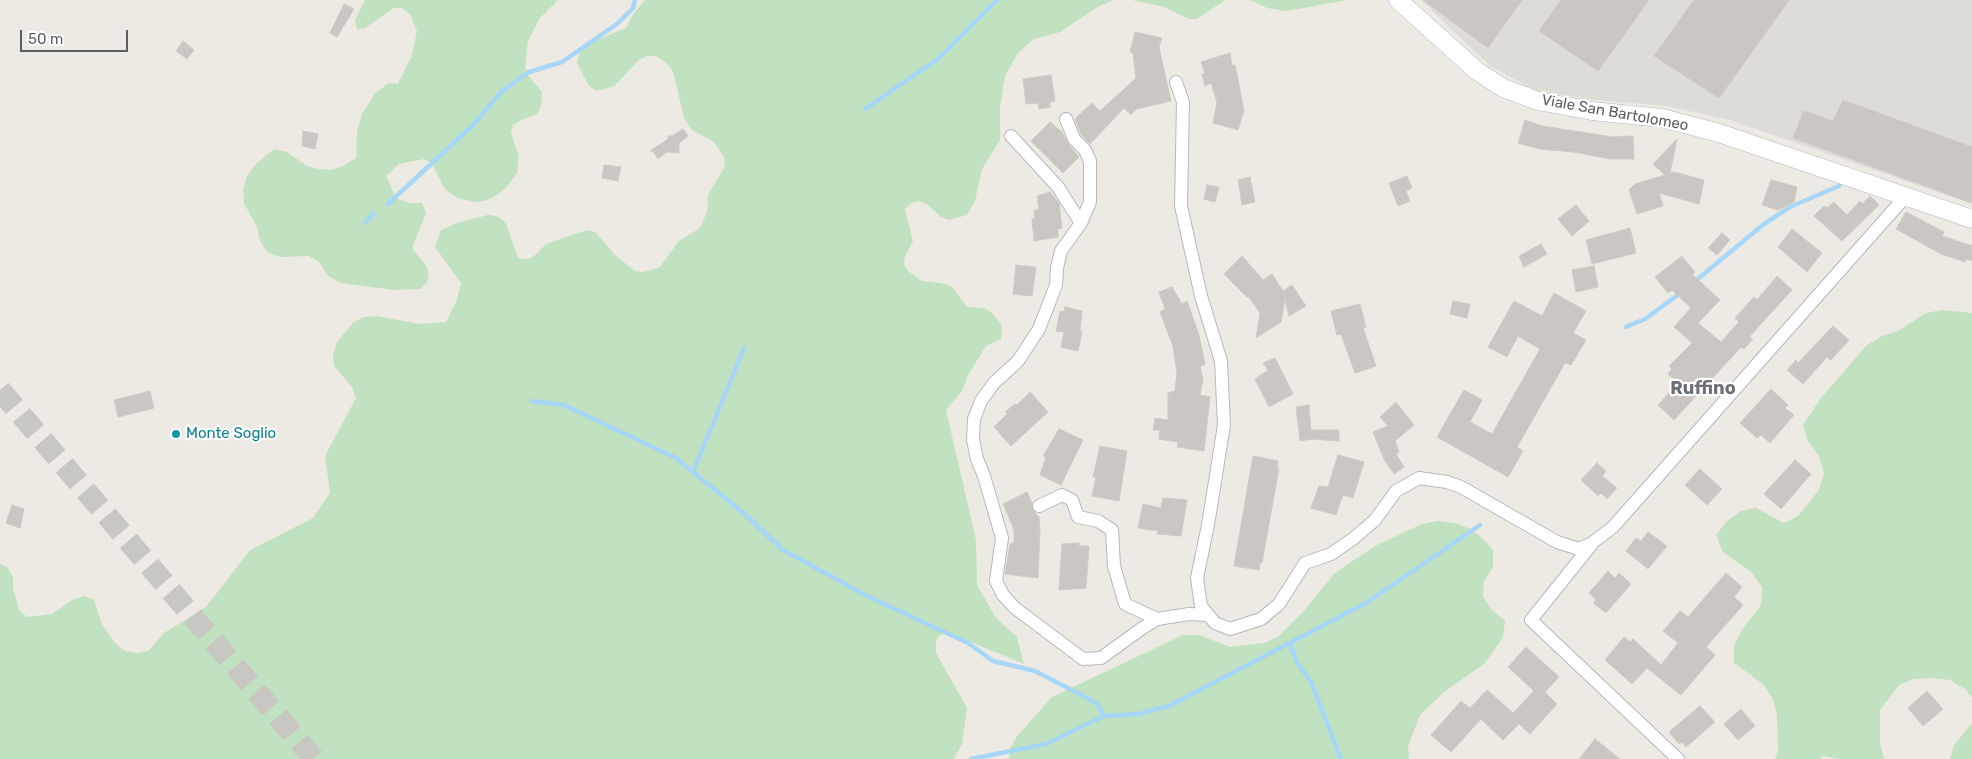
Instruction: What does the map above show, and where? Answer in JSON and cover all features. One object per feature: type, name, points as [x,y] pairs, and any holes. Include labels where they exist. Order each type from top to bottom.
[{"type":"main road","name":"Viale San Bartolomeo","points":[[1398,0],[1477,71],[1503,88],[1538,100],[1592,111],[1662,118],[1719,133],[1818,165],[1972,219]]},
{"type":"street","points":[[1176,82],[1183,102],[1180,206],[1201,296],[1221,361],[1224,425],[1197,578],[1201,606],[1215,623],[1230,629],[1262,619],[1279,604],[1306,564],[1330,554],[1354,538],[1375,520],[1396,491],[1419,478],[1447,482],[1461,487],[1557,542],[1579,549],[1592,543],[1613,527],[1905,197]]},
{"type":"street","points":[[1066,119],[1074,138],[1085,150],[1090,161],[1090,202],[1081,223],[1061,250],[1056,285],[1039,330],[1018,361],[994,383],[981,401],[974,419],[973,440],[977,459],[984,476],[1002,538],[996,581],[1003,595],[1015,608],[1084,659],[1101,658],[1141,628],[1157,619],[1189,614],[1208,615]]},
{"type":"street","points":[[1011,136],[1058,187],[1081,223]]},
{"type":"street","points":[[1039,506],[1062,495],[1072,500],[1078,517],[1098,521],[1112,530],[1114,566],[1125,604],[1157,619]]},
{"type":"street","points":[[1592,543],[1531,620],[1678,759]]},
{"type":"shaded area","points":[[1421,0],[1972,0],[1972,204],[1730,120],[1666,106],[1585,99],[1534,90],[1489,65]]},
{"type":"green space","points":[[365,0],[558,0],[539,19],[528,41],[525,66],[527,74],[542,92],[541,107],[537,114],[513,125],[511,133],[519,156],[517,173],[506,188],[492,198],[483,201],[475,202],[457,198],[444,188],[432,163],[424,159],[399,164],[386,176],[396,198],[409,203],[422,203],[426,213],[412,248],[427,267],[429,279],[421,289],[394,290],[341,283],[328,276],[320,263],[309,256],[280,257],[267,252],[260,241],[257,227],[244,203],[243,190],[247,176],[255,165],[274,149],[287,152],[307,166],[319,169],[332,170],[356,158],[357,131],[362,114],[375,93],[389,83],[398,84],[412,55],[417,31],[410,14],[402,8],[394,8],[365,28],[357,29],[355,20]]},
{"type":"green space","points":[[645,0],[1113,0],[1096,8],[1060,32],[1034,39],[1018,53],[1005,76],[1000,108],[1000,140],[982,169],[975,201],[967,215],[949,220],[941,217],[928,205],[919,201],[911,203],[905,209],[913,241],[905,256],[904,264],[908,271],[922,281],[946,284],[953,288],[967,307],[984,308],[991,312],[1001,324],[1002,332],[1001,339],[986,346],[968,375],[962,391],[946,410],[976,540],[977,585],[996,618],[1017,637],[1024,664],[949,633],[940,635],[936,641],[936,653],[967,708],[962,744],[954,759],[0,759],[0,564],[7,567],[13,577],[13,588],[19,610],[27,617],[52,614],[72,600],[84,596],[94,600],[102,624],[115,643],[125,651],[137,653],[148,651],[164,633],[206,607],[250,550],[313,518],[330,493],[325,456],[356,398],[352,387],[334,366],[333,354],[337,342],[353,323],[363,317],[376,316],[421,324],[446,322],[457,300],[461,283],[435,247],[441,230],[456,223],[488,215],[496,216],[503,220],[507,226],[518,258],[527,259],[534,256],[546,244],[587,230],[595,232],[616,256],[635,271],[643,272],[659,268],[679,241],[700,228],[707,212],[708,195],[725,166],[724,157],[714,142],[692,130],[684,118],[674,75],[670,66],[656,56],[647,56],[639,60],[614,86],[597,91],[589,86],[577,63],[579,54],[589,43],[626,28],[634,13]]},
{"type":"green space","points":[[1132,0],[1225,0],[1197,19],[1189,19],[1164,7]]},
{"type":"green space","points":[[1251,0],[1348,0],[1286,11],[1267,8]]},
{"type":"green space","points":[[1942,310],[1972,313],[1972,698],[1965,689],[1950,680],[1914,679],[1899,685],[1880,710],[1880,743],[1884,759],[1840,759],[1823,756],[1820,759],[1775,759],[1778,751],[1777,715],[1773,699],[1763,684],[1734,663],[1734,646],[1741,631],[1761,605],[1762,587],[1751,572],[1723,552],[1716,535],[1727,521],[1741,511],[1756,508],[1784,523],[1798,516],[1819,490],[1824,473],[1819,456],[1808,441],[1803,425],[1821,398],[1867,345],[1882,336],[1898,331],[1926,313]]},
{"type":"green space","points":[[1438,521],[1455,523],[1470,529],[1493,550],[1493,567],[1484,581],[1483,597],[1492,610],[1505,621],[1503,637],[1485,663],[1443,693],[1420,715],[1408,746],[1409,759],[1009,759],[1011,747],[1017,736],[1052,697],[1183,635],[1199,635],[1230,647],[1264,643],[1279,636],[1302,613],[1334,574],[1348,564],[1377,545],[1422,524]]},
{"type":"green space","points":[[1972,723],[1972,759],[1950,759],[1954,745]]},
{"type":"building","points":[[1423,0],[1522,0],[1488,48]]},
{"type":"building","points":[[1561,0],[1649,0],[1598,71],[1539,31]]},
{"type":"building","points":[[1694,0],[1789,0],[1719,98],[1654,56]]},
{"type":"building","points":[[344,4],[354,9],[337,37],[330,33]]},
{"type":"building","points":[[1135,32],[1162,38],[1159,47],[1171,101],[1136,109],[1131,115],[1124,108],[1090,144],[1081,134],[1075,119],[1092,103],[1100,111],[1136,78],[1133,53],[1130,52]]},
{"type":"building","points":[[183,41],[194,50],[187,59],[176,51]]},
{"type":"building","points":[[1230,53],[1232,66],[1235,65],[1244,110],[1238,130],[1213,123],[1217,102],[1211,83],[1205,86],[1202,74],[1205,73],[1201,62]]},
{"type":"building","points":[[1051,75],[1055,101],[1050,102],[1050,107],[1039,109],[1038,103],[1026,104],[1023,79]]},
{"type":"building","points":[[1843,100],[1972,147],[1972,203],[1793,138],[1804,111],[1833,121]]},
{"type":"building","points":[[1525,120],[1542,126],[1613,137],[1633,136],[1634,159],[1611,159],[1574,152],[1539,149],[1518,143]]},
{"type":"building","points":[[1050,122],[1062,132],[1068,144],[1079,157],[1063,173],[1031,141]]},
{"type":"building","points":[[683,129],[688,136],[679,143],[679,153],[667,152],[658,159],[653,151],[650,151],[668,139],[668,136],[672,136]]},
{"type":"building","points":[[303,131],[318,134],[315,149],[302,146]]},
{"type":"building","points":[[1677,139],[1670,173],[1674,172],[1704,180],[1699,204],[1659,193],[1663,206],[1637,214],[1629,190],[1635,184],[1665,175],[1653,164]]},
{"type":"building","points":[[604,165],[621,167],[618,181],[602,178]]},
{"type":"building","points":[[1407,176],[1412,188],[1406,191],[1410,201],[1398,206],[1389,183]]},
{"type":"building","points":[[1250,177],[1255,202],[1242,205],[1238,180]]},
{"type":"building","points":[[1771,180],[1797,187],[1794,202],[1778,210],[1762,205]]},
{"type":"building","points":[[1207,185],[1219,187],[1215,202],[1204,199]]},
{"type":"building","points":[[1050,192],[1059,203],[1062,228],[1058,229],[1058,237],[1034,241],[1032,219],[1035,219],[1034,211],[1039,209],[1037,196]]},
{"type":"building","points":[[1870,196],[1879,205],[1842,241],[1814,216],[1824,206],[1827,208],[1834,202],[1847,215],[1860,201],[1862,204]]},
{"type":"building","points":[[1576,205],[1589,221],[1572,236],[1558,219]]},
{"type":"building","points":[[1906,212],[1944,232],[1942,236],[1972,246],[1972,261],[1966,259],[1965,262],[1941,254],[1896,229]]},
{"type":"building","points":[[1630,228],[1636,253],[1592,264],[1586,240]]},
{"type":"building","points":[[1792,229],[1822,253],[1807,272],[1778,247]]},
{"type":"building","points":[[1722,233],[1730,240],[1717,255],[1708,248]]},
{"type":"building","points":[[1541,244],[1547,254],[1524,267],[1519,256]]},
{"type":"building","points":[[1242,256],[1263,280],[1272,274],[1283,291],[1292,285],[1306,306],[1289,316],[1285,299],[1281,322],[1256,338],[1260,313],[1248,296],[1224,274]]},
{"type":"building","points":[[1682,256],[1695,272],[1692,274],[1720,300],[1698,323],[1721,342],[1739,322],[1735,318],[1754,297],[1757,300],[1777,276],[1792,290],[1749,337],[1753,339],[1744,349],[1741,347],[1674,420],[1658,405],[1678,383],[1668,374],[1672,369],[1669,366],[1692,343],[1674,327],[1691,308],[1672,290],[1668,293],[1655,277]]},
{"type":"building","points":[[1016,265],[1036,267],[1032,296],[1013,294]]},
{"type":"building","points":[[1594,266],[1598,287],[1576,292],[1572,270]]},
{"type":"building","points":[[1172,287],[1182,304],[1187,301],[1199,335],[1205,364],[1200,367],[1203,379],[1200,395],[1210,397],[1204,451],[1177,447],[1178,442],[1159,439],[1160,430],[1153,430],[1155,418],[1168,420],[1168,393],[1175,391],[1177,373],[1173,346],[1160,312],[1165,309],[1159,292]]},
{"type":"building","points":[[1554,293],[1586,311],[1573,333],[1586,340],[1571,365],[1565,363],[1517,447],[1523,451],[1508,477],[1437,437],[1464,390],[1482,400],[1470,422],[1492,434],[1540,349],[1518,336],[1507,357],[1488,347],[1514,301],[1542,316]]},
{"type":"building","points":[[1453,301],[1470,304],[1467,318],[1450,314]]},
{"type":"building","points":[[1360,304],[1366,327],[1363,328],[1376,366],[1355,373],[1341,334],[1337,335],[1331,311]]},
{"type":"building","points":[[1065,307],[1082,311],[1080,331],[1082,332],[1078,351],[1061,347],[1064,332],[1056,331],[1060,311],[1064,312]]},
{"type":"building","points":[[1833,326],[1849,340],[1831,360],[1827,357],[1803,384],[1787,370],[1796,360],[1798,363]]},
{"type":"building","points":[[1275,358],[1293,394],[1269,407],[1255,379],[1268,370],[1263,363]]},
{"type":"building","points":[[1771,389],[1788,405],[1785,408],[1794,415],[1770,443],[1761,435],[1757,438],[1740,423]]},
{"type":"building","points":[[150,391],[154,408],[118,417],[114,400]]},
{"type":"building","points":[[1030,392],[1048,412],[1011,446],[994,427],[1007,414],[1005,412],[1015,404],[1017,405]]},
{"type":"building","points":[[1396,402],[1414,425],[1395,441],[1399,452],[1396,454],[1404,467],[1394,474],[1384,459],[1373,432],[1388,426],[1380,417]]},
{"type":"building","points":[[1309,405],[1311,430],[1339,430],[1339,441],[1312,439],[1300,441],[1296,407]]},
{"type":"building","points":[[1059,429],[1083,440],[1061,485],[1040,475],[1046,457],[1043,456]]},
{"type":"building","points":[[1100,446],[1127,451],[1119,501],[1092,496],[1096,477],[1093,477]]},
{"type":"building","points":[[1338,455],[1364,462],[1353,498],[1343,495],[1336,515],[1311,508],[1319,486],[1328,487]]},
{"type":"building","points":[[1253,456],[1278,461],[1277,468],[1279,468],[1262,563],[1260,563],[1259,570],[1234,566]]},
{"type":"building","points":[[1795,460],[1811,474],[1781,509],[1764,494]]},
{"type":"building","points":[[1597,463],[1606,471],[1602,476],[1617,488],[1607,499],[1601,493],[1598,496],[1581,480]]},
{"type":"building","points":[[1700,469],[1722,489],[1707,505],[1685,485]]},
{"type":"building","points":[[1027,492],[1032,503],[1032,509],[1039,517],[1038,578],[1005,574],[1010,544],[1014,543],[1014,529],[1003,504]]},
{"type":"building","points":[[1163,498],[1187,500],[1181,536],[1157,534],[1158,531],[1138,528],[1143,504],[1161,508]]},
{"type":"building","points":[[12,505],[24,509],[20,528],[6,523]]},
{"type":"building","points":[[1648,532],[1667,546],[1648,569],[1626,551],[1636,538],[1641,541]]},
{"type":"building","points":[[1079,543],[1079,546],[1089,546],[1086,588],[1059,590],[1062,544]]},
{"type":"building","points":[[1608,571],[1615,578],[1619,573],[1631,584],[1606,613],[1593,603],[1596,600],[1589,593]]},
{"type":"building","points":[[1726,573],[1742,587],[1734,597],[1743,605],[1706,647],[1715,655],[1681,695],[1647,668],[1632,684],[1605,660],[1624,637],[1630,642],[1633,639],[1661,665],[1678,643],[1663,631],[1680,611],[1688,617]]},
{"type":"building","points":[[1526,647],[1559,677],[1545,692],[1557,704],[1530,734],[1519,724],[1503,740],[1481,719],[1451,752],[1431,735],[1461,701],[1470,708],[1487,690],[1513,713],[1534,691],[1508,667]]},
{"type":"building","points":[[1927,691],[1943,709],[1923,726],[1908,708]]},
{"type":"building","points":[[1700,706],[1715,722],[1686,747],[1682,742],[1679,744],[1669,732]]},
{"type":"building","points":[[1741,709],[1755,726],[1738,740],[1724,724]]},
{"type":"building","points":[[1595,739],[1620,759],[1579,759]]},
{"type":"waterway","points":[[388,204],[474,124],[501,92],[529,72],[562,62],[617,24],[633,8],[635,0]]},
{"type":"waterway","points":[[865,109],[938,59],[997,0]]},
{"type":"waterway","points":[[1694,282],[1764,224],[1790,207],[1839,186]]},
{"type":"waterway","points":[[366,222],[373,214]]},
{"type":"waterway","points":[[1626,327],[1645,319],[1682,292]]},
{"type":"waterway","points":[[693,472],[744,348]]},
{"type":"waterway","points":[[531,401],[564,405],[676,458],[748,517],[783,550],[865,595],[968,643],[993,661],[1035,671],[1089,699],[1098,705],[1104,716]]},
{"type":"waterway","points":[[971,759],[1046,744],[1104,716],[1138,714],[1169,706],[1366,603],[1480,525]]},
{"type":"waterway","points":[[1290,643],[1296,661],[1311,682],[1341,759]]},
{"type":"tunnel","points":[[0,390],[314,759]]},
{"type":"place","name":"Monte Soglio","points":[[176,434]]},
{"type":"district","name":"Ruffino","points":[[1703,389]]}]
